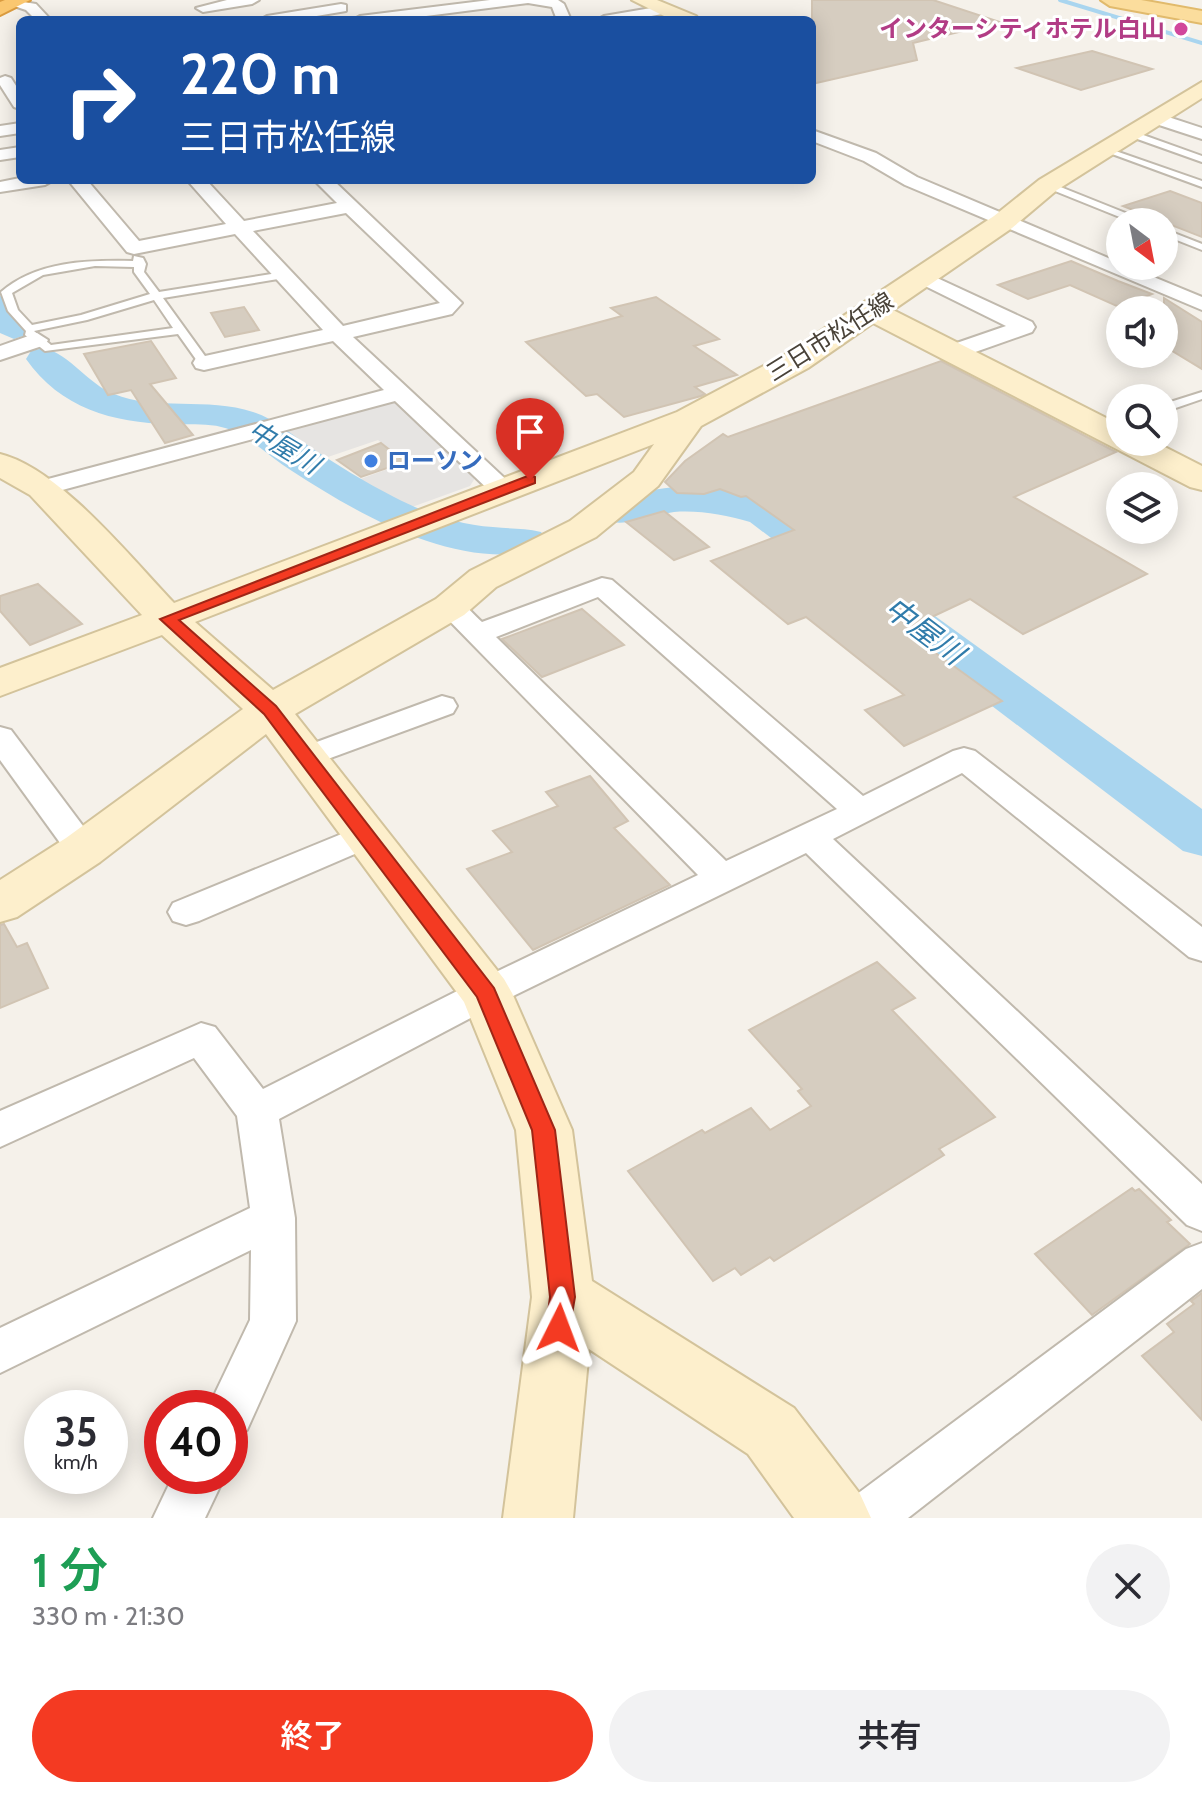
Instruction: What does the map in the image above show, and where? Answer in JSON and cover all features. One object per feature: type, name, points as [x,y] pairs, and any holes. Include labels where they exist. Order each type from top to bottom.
[{"type":"main road","points":[[1110,0],[1202,17]]},
{"type":"street","points":[[189,0],[209,16],[252,0]]},
{"type":"street","points":[[393,16],[524,0]]},
{"type":"street","points":[[531,0],[563,3]]},
{"type":"street","points":[[641,0],[679,16]]},
{"type":"street","points":[[12,4],[31,7],[40,16]]},
{"type":"street","points":[[284,16],[334,4],[354,16]]},
{"type":"street","points":[[628,16],[663,10]]},
{"type":"street","name":"三日市松任線","points":[[0,683],[689,419],[797,361],[1003,222],[1048,185],[1202,89]]},
{"type":"street","points":[[1132,134],[1202,134]]},
{"type":"street","points":[[816,137],[870,157],[911,181],[1003,222],[1202,304]]},
{"type":"street","points":[[80,184],[137,256],[241,227],[351,206]]},
{"type":"street","points":[[200,184],[338,334],[503,490]]},
{"type":"street","points":[[204,363],[445,310],[452,303],[327,184]]},
{"type":"street","points":[[922,277],[1024,327],[953,352]]},
{"type":"street","points":[[873,311],[1106,427]]},
{"type":"street","points":[[0,353],[33,334]]},
{"type":"street","points":[[42,488],[399,393]]},
{"type":"street","points":[[464,620],[483,579],[583,529],[646,479],[689,419]]},
{"type":"street","points":[[1159,456],[1202,480]]},
{"type":"street","points":[[0,464],[42,488],[168,619],[270,710],[486,993],[544,1130],[563,1297],[538,1518]]},
{"type":"street","points":[[0,904],[83,850],[270,710],[464,620],[602,586],[860,811]]},
{"type":"street","points":[[464,620],[722,878]]},
{"type":"street","points":[[306,757],[442,706]]},
{"type":"street","points":[[0,737],[83,850]]},
{"type":"street","points":[[257,1111],[486,993],[810,837],[964,758],[1202,947]]},
{"type":"street","points":[[186,912],[366,836]]},
{"type":"street","points":[[810,837],[1202,1212]]},
{"type":"street","points":[[0,1130],[201,1038],[257,1111],[273,1218],[273,1321],[241,1390]]},
{"type":"street","points":[[0,1351],[273,1218]]},
{"type":"street","points":[[867,1518],[1202,1263]]},
{"type":"street","points":[[563,1297],[771,1431],[836,1518]]},
{"type":"street","points":[[178,1518],[191,1494]]},
{"type":"lane","points":[[1132,134],[1202,159]]},
{"type":"lane","points":[[1132,134],[1202,184]]},
{"type":"lane","points":[[1048,185],[1106,208]]},
{"type":"lane","points":[[1178,238],[1202,247]]},
{"type":"lane","points":[[180,330],[49,349],[13,311],[6,292],[40,272],[137,256],[139,272],[204,363]]},
{"type":"lane","points":[[33,334],[155,296],[284,275]]},
{"type":"lane","points":[[1178,403],[1202,395]]},
{"type":"shaded area","points":[[382,402],[395,403],[475,478],[470,486],[401,511],[355,481],[407,462],[378,440],[322,459],[279,431]]},
{"type":"building","points":[[812,0],[933,0],[1000,22],[913,43],[917,60],[816,83],[816,16],[812,16]]},
{"type":"building","points":[[1092,51],[1152,69],[1081,90],[1017,68]]},
{"type":"building","points":[[1170,191],[1202,203],[1202,237],[1178,228],[1178,208],[1123,206]]},
{"type":"building","points":[[1071,261],[1106,276],[1106,280],[1116,280],[1152,294],[1106,296],[1106,301],[1070,285],[1028,299],[998,285]]},
{"type":"building","points":[[656,297],[719,339],[694,346],[737,375],[695,387],[705,394],[701,396],[624,417],[597,394],[586,396],[526,342],[622,316],[611,308]]},
{"type":"building","points":[[244,307],[259,330],[225,337],[211,313]]},
{"type":"building","points":[[1178,307],[1202,322],[1202,369],[1178,354]]},
{"type":"building","points":[[151,341],[176,378],[150,384],[193,435],[165,443],[131,390],[108,395],[84,354]]},
{"type":"building","points":[[941,361],[1106,447],[1107,456],[1014,497],[1147,574],[1023,634],[970,599],[904,630],[1002,701],[904,746],[865,710],[904,695],[806,617],[788,624],[711,561],[794,530],[746,496],[720,489],[704,494],[677,493],[665,482],[685,461],[723,434],[728,437]]},
{"type":"building","name":"ローソン","points":[[381,443],[405,462],[361,477],[337,460]]},
{"type":"building","points":[[664,511],[709,547],[674,560],[626,522]]},
{"type":"building","points":[[38,584],[82,624],[30,645],[0,611],[0,596]]},
{"type":"building","points":[[582,609],[624,645],[542,677],[502,639]]},
{"type":"building","points":[[590,776],[628,821],[614,828],[670,885],[533,950],[467,869],[512,852],[493,831],[558,806],[546,792]]},
{"type":"building","points":[[4,924],[17,947],[27,943],[48,988],[0,1008],[0,925]]},
{"type":"building","points":[[877,962],[915,998],[892,1010],[995,1117],[939,1149],[944,1155],[774,1261],[770,1257],[741,1275],[735,1268],[713,1281],[628,1171],[702,1130],[705,1133],[751,1108],[770,1130],[811,1106],[798,1091],[802,1089],[749,1030]]},
{"type":"building","points":[[1132,1188],[1135,1191],[1139,1189],[1190,1244],[1092,1315],[1035,1254]]},
{"type":"building","points":[[1202,1293],[1202,1420],[1142,1356],[1174,1332],[1167,1324],[1194,1304],[1191,1301]]},
{"type":"waterway","points":[[1060,0],[1202,43]]},
{"type":"waterway","name":"中屋川","points":[[0,306],[14,328]]},
{"type":"waterway","name":"中屋川","points":[[44,359],[73,386],[116,408],[209,414],[245,422],[354,492],[407,519],[463,536],[493,541],[526,541]]},
{"type":"waterway","name":"中屋川","points":[[621,512],[659,502],[693,499],[765,513],[1202,837]]},
{"type":"place","name":"インターシティホテル白山","points":[[1181,29]]},
{"type":"place","name":"ローソン","points":[[371,461]]},
{"type":"route","points":[[530,480],[168,619],[270,710],[486,993],[544,1130],[563,1297],[559,1328]]}]
